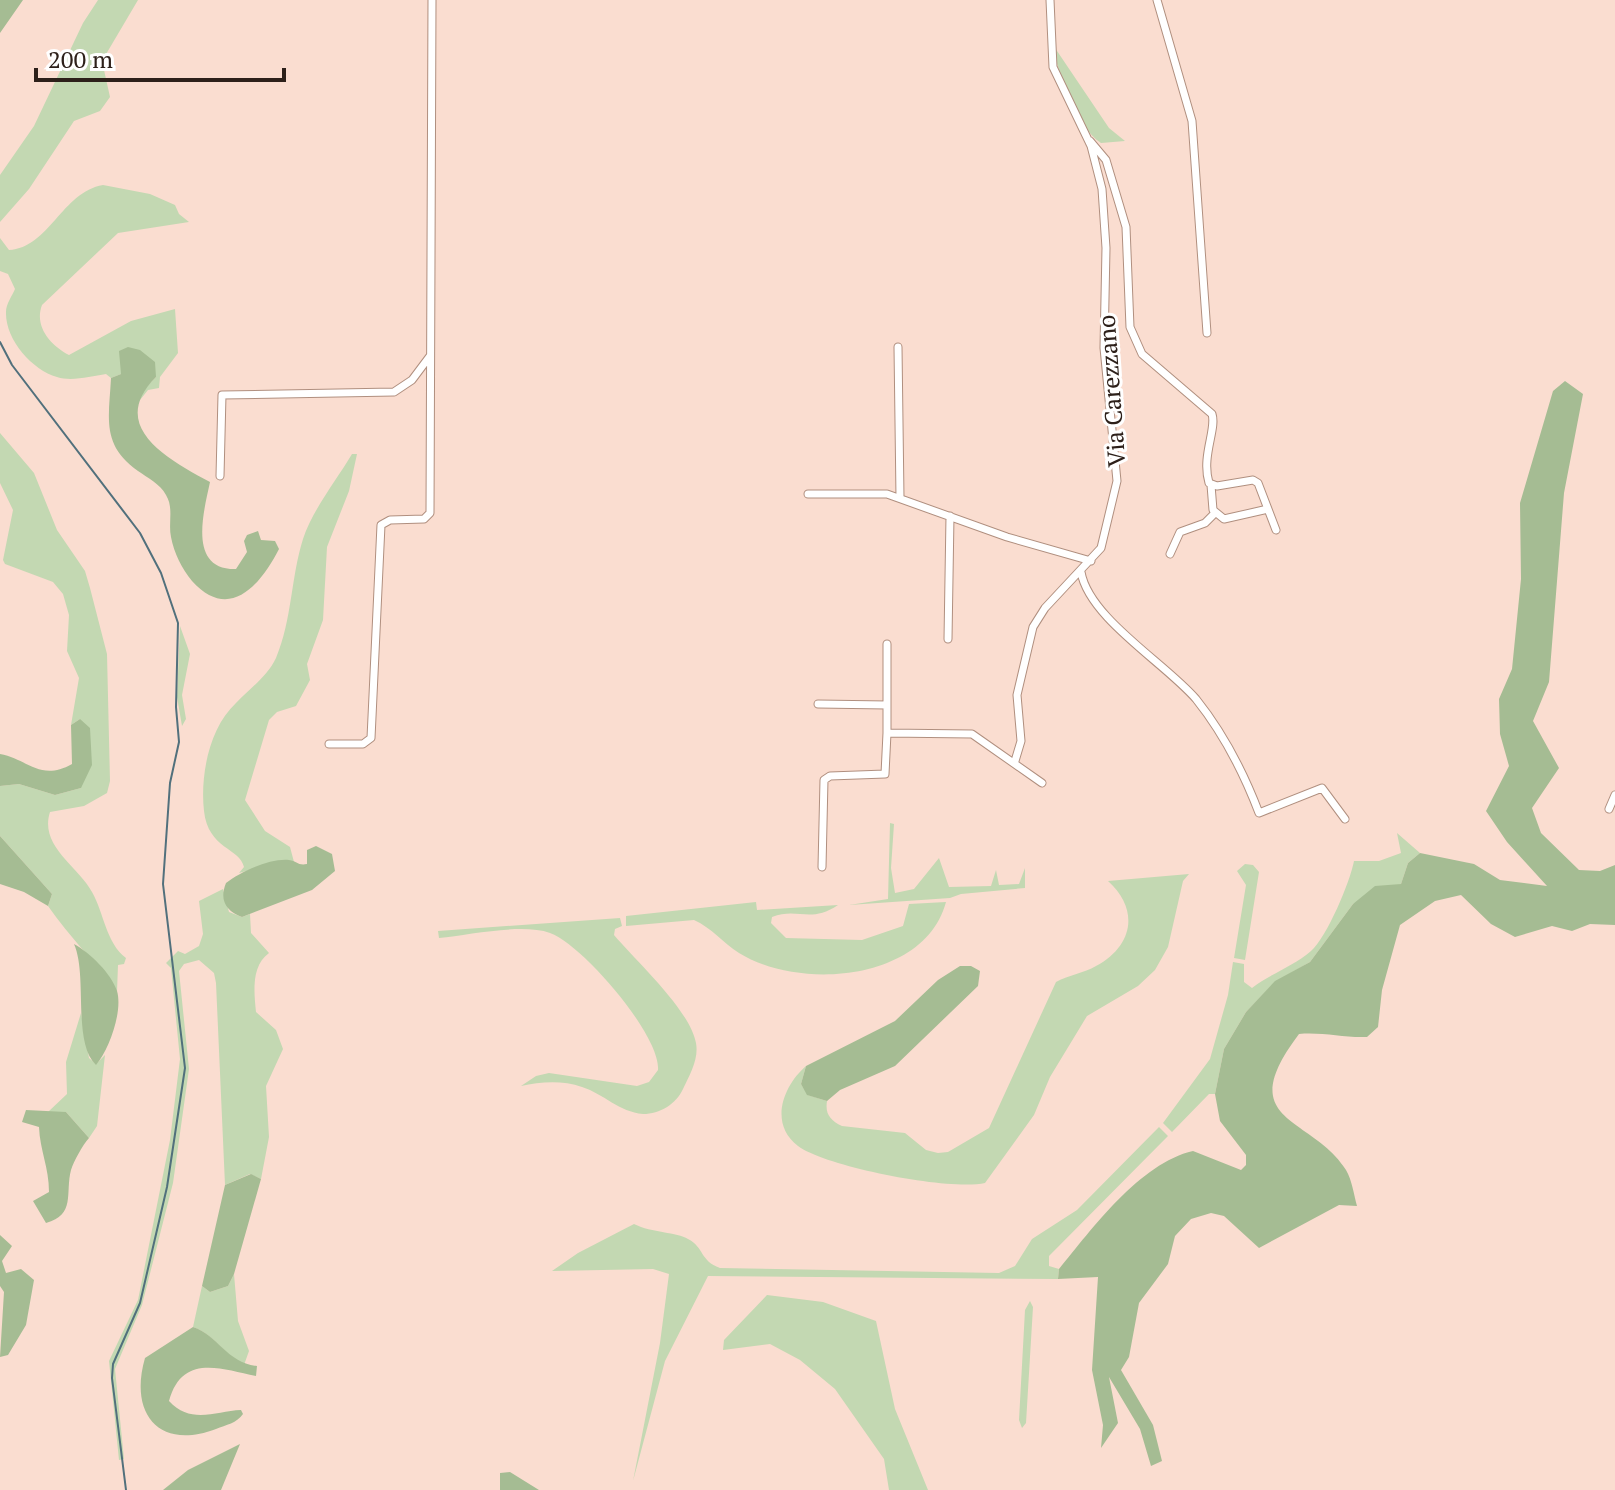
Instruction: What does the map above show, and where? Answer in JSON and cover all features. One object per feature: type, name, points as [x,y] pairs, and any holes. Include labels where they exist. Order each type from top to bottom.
[{"type":"street","points":[[329,744],[363,744],[371,738],[380,527],[390,520],[424,519],[430,513],[432,0]]},
{"type":"street","name":"Via Carezzano","points":[[1015,761],[1021,743],[1017,695],[1031,631],[1045,608],[1091,561],[1107,535],[1117,466],[1104,348],[1105,218],[1100,178],[1088,140],[1053,67],[1050,0]]},
{"type":"street","points":[[1157,0],[1192,121],[1207,333]]},
{"type":"street","points":[[1088,140],[1106,160],[1126,227],[1129,319],[1134,341],[1142,354],[1205,405],[1214,418],[1206,454],[1215,513],[1224,519],[1268,509]]},
{"type":"street","points":[[898,347],[900,498]]},
{"type":"street","points":[[220,476],[222,395],[394,392],[412,380],[430,356]]},
{"type":"street","points":[[1211,485],[1253,480],[1261,487],[1276,530]]},
{"type":"street","points":[[808,494],[876,492],[1091,561]]},
{"type":"street","points":[[1170,554],[1180,532],[1205,523],[1215,513]]},
{"type":"street","points":[[948,639],[950,516]]},
{"type":"street","points":[[1081,572],[1085,588],[1098,605],[1165,668],[1206,713],[1243,772],[1259,813],[1322,788],[1345,819]]},
{"type":"street","points":[[822,867],[824,780],[830,776],[885,774],[887,644]]},
{"type":"street","points":[[818,704],[887,705]]},
{"type":"street","points":[[887,733],[970,733],[1015,761],[1042,783]]},
{"type":"street","points":[[1609,809],[1615,795]]},
{"type":"green space","points":[[0,0],[23,0],[0,33]]},
{"type":"green space","points":[[98,0],[138,0],[102,61],[110,97],[100,111],[74,121],[29,189],[0,222],[0,175],[34,126],[83,23]]},
{"type":"green space","points":[[1053,45],[1109,128],[1125,141],[1101,143],[1092,136],[1076,113]]},
{"type":"green space","points":[[103,185],[150,194],[175,205],[179,214],[189,222],[118,233],[42,305],[40,320],[45,334],[69,355],[131,321],[175,309],[178,353],[160,377],[159,388],[148,390],[136,405],[140,393],[156,377],[121,364],[121,374],[111,378],[106,374],[75,379],[57,377],[38,368],[22,352],[7,322],[7,306],[15,289],[8,274],[0,271],[0,238],[9,250],[23,247],[35,240],[77,198]]},
{"type":"green space","points":[[128,347],[140,350],[155,362],[156,377],[142,395],[138,411],[140,426],[161,452],[210,482],[202,537],[210,560],[221,567],[236,569],[247,552],[244,541],[247,535],[258,531],[261,540],[275,541],[279,549],[253,586],[231,599],[206,593],[192,581],[174,549],[170,532],[170,505],[166,495],[157,484],[126,461],[113,441],[109,418],[111,378],[121,374],[119,351]]},
{"type":"green space","points":[[1565,381],[1583,394],[1564,493],[1549,682],[1533,721],[1559,768],[1532,808],[1541,833],[1579,870],[1600,871],[1615,865],[1615,925],[1590,924],[1572,931],[1552,926],[1515,937],[1491,924],[1461,895],[1435,901],[1400,925],[1382,990],[1378,1027],[1367,1037],[1299,1034],[1280,1063],[1273,1085],[1275,1102],[1284,1115],[1331,1152],[1346,1170],[1357,1206],[1339,1205],[1259,1248],[1224,1216],[1211,1213],[1191,1219],[1175,1236],[1168,1264],[1139,1303],[1129,1357],[1121,1370],[1153,1425],[1162,1461],[1151,1466],[1140,1429],[1109,1377],[1118,1423],[1101,1448],[1103,1425],[1092,1370],[1098,1277],[1058,1279],[1059,1269],[1118,1200],[1154,1169],[1173,1158],[1193,1151],[1241,1170],[1246,1165],[1246,1155],[1220,1121],[1215,1094],[1224,1049],[1246,1012],[1275,981],[1310,962],[1353,904],[1375,886],[1401,884],[1408,863],[1420,853],[1474,864],[1500,880],[1547,886],[1507,842],[1486,811],[1509,766],[1500,734],[1499,699],[1512,669],[1521,579],[1520,503],[1553,391]]},
{"type":"green space","points":[[0,433],[34,473],[57,530],[85,571],[107,654],[110,781],[107,793],[84,806],[50,812],[48,824],[55,845],[86,882],[114,944],[126,958],[124,964],[118,965],[117,992],[48,906],[52,894],[0,836],[0,786],[19,784],[55,795],[81,788],[80,719],[71,725],[79,678],[67,651],[69,615],[63,594],[53,582],[5,564],[3,560],[13,510],[0,483]]},
{"type":"green space","points":[[352,454],[357,454],[349,491],[327,547],[323,620],[307,664],[310,680],[296,706],[277,712],[269,720],[245,800],[265,831],[290,847],[294,862],[286,860],[239,873],[244,867],[241,861],[217,840],[207,824],[203,797],[208,753],[227,713],[263,677],[276,658],[307,528]]},
{"type":"green space","points":[[180,626],[190,654],[182,695],[186,719],[182,726],[177,697]]},
{"type":"green space","points":[[80,719],[90,728],[92,765],[81,788],[55,795],[19,784],[0,786],[0,754],[43,770],[61,769],[72,764],[71,725]]},
{"type":"green space","points":[[890,823],[894,824],[891,868],[895,893],[914,889],[939,858],[949,887],[991,886],[996,870],[999,885],[1019,884],[1025,868],[1025,888],[961,894],[950,898],[849,905],[888,899]]},
{"type":"green space","points":[[1397,833],[1420,853],[1408,863],[1401,884],[1353,904],[1310,962],[1275,982],[1246,1012],[1224,1049],[1215,1094],[1209,1094],[1172,1132],[1163,1123],[1210,1059],[1228,995],[1233,962],[1244,964],[1244,982],[1252,988],[1311,951],[1331,922],[1354,861],[1379,861],[1401,853]]},
{"type":"green space","points":[[0,836],[52,894],[48,906],[24,892],[0,884]]},
{"type":"green space","points":[[316,846],[332,854],[335,871],[312,890],[242,917],[225,904],[224,889],[232,879],[273,861],[289,860],[307,864],[307,850]]},
{"type":"green space","points":[[1245,864],[1253,865],[1259,872],[1245,960],[1234,958],[1246,885],[1237,871]]},
{"type":"green space","points":[[1189,874],[1183,881],[1168,947],[1155,970],[1138,986],[1087,1016],[1050,1077],[1034,1115],[985,1183],[945,1184],[860,1169],[813,1154],[789,1137],[784,1126],[782,1104],[791,1083],[806,1066],[801,1084],[808,1095],[827,1101],[829,1116],[842,1126],[905,1133],[926,1150],[938,1153],[948,1152],[989,1128],[1056,982],[1096,966],[1118,948],[1124,938],[1128,927],[1125,904],[1108,881]]},
{"type":"green space","points":[[223,889],[229,912],[242,917],[250,914],[251,933],[269,953],[256,972],[254,988],[256,1012],[276,1030],[283,1049],[266,1086],[269,1137],[261,1179],[250,1174],[225,1185],[216,983],[214,973],[199,960],[184,964],[179,971],[189,1069],[173,1183],[142,1305],[115,1369],[124,1459],[119,1460],[109,1361],[138,1300],[170,1140],[180,1059],[171,968],[166,963],[178,951],[185,954],[199,946],[203,934],[199,901]]},
{"type":"green space","points":[[756,902],[757,910],[838,905],[812,915],[781,914],[772,917],[771,923],[786,938],[862,940],[903,926],[909,904],[946,902],[934,928],[913,949],[887,963],[858,971],[826,974],[794,972],[765,965],[739,953],[694,920],[626,926],[626,916]]},
{"type":"green space","points":[[620,918],[622,926],[615,929],[614,935],[684,1016],[697,1049],[691,1072],[680,1094],[667,1107],[649,1114],[626,1110],[590,1090],[567,1083],[521,1086],[536,1076],[549,1073],[637,1086],[649,1082],[658,1070],[656,1055],[634,1015],[618,993],[581,955],[564,941],[538,930],[510,929],[439,938],[438,931]]},
{"type":"green space","points":[[74,944],[99,964],[117,991],[114,1030],[96,1065],[84,1041],[80,973]]},
{"type":"green space","points":[[960,966],[971,966],[980,971],[978,986],[895,1066],[840,1090],[827,1101],[807,1095],[801,1084],[806,1066],[895,1021],[938,980]]},
{"type":"green space","points":[[81,1013],[89,1058],[96,1064],[105,1055],[97,1126],[89,1138],[66,1112],[48,1112],[67,1094],[66,1062]]},
{"type":"green space","points":[[26,1110],[66,1112],[89,1138],[71,1170],[66,1209],[62,1215],[46,1223],[33,1201],[49,1192],[48,1175],[39,1127],[22,1122]]},
{"type":"green space","points":[[1159,1127],[1168,1136],[1049,1256],[1049,1266],[1059,1269],[1058,1279],[708,1276],[665,1361],[633,1481],[660,1343],[669,1274],[653,1269],[552,1271],[578,1253],[634,1224],[688,1239],[709,1262],[720,1268],[999,1273],[1015,1266],[1032,1239],[1077,1210]]},
{"type":"green space","points":[[251,1174],[261,1179],[234,1274],[228,1286],[210,1292],[202,1286],[225,1185]]},
{"type":"green space","points":[[0,1235],[12,1246],[2,1261],[6,1273],[21,1269],[34,1280],[26,1325],[8,1355],[0,1357],[4,1292],[0,1286]]},
{"type":"green space","points":[[234,1274],[238,1321],[249,1351],[244,1365],[207,1334],[193,1327],[202,1286],[210,1292],[228,1286]]},
{"type":"green space","points":[[767,1295],[823,1302],[876,1321],[895,1409],[928,1490],[889,1490],[884,1459],[835,1389],[800,1360],[770,1344],[723,1350],[724,1340]]},
{"type":"green space","points":[[1030,1301],[1033,1307],[1026,1423],[1022,1428],[1019,1420],[1025,1310]]},
{"type":"green space","points":[[193,1327],[210,1336],[238,1360],[257,1366],[256,1376],[204,1368],[192,1370],[183,1376],[169,1401],[177,1408],[195,1415],[241,1410],[243,1414],[234,1422],[216,1429],[196,1435],[178,1435],[164,1431],[145,1410],[141,1378],[145,1358]]},
{"type":"green space","points":[[240,1444],[221,1490],[163,1490],[188,1470]]},
{"type":"green space","points":[[510,1472],[539,1490],[500,1490],[500,1473]]},
{"type":"waterway","points":[[0,342],[12,365],[140,533],[161,573],[178,623],[176,707],[179,742],[170,783],[163,884],[185,1068],[167,1187],[140,1303],[113,1364],[112,1378],[126,1490]]}]
